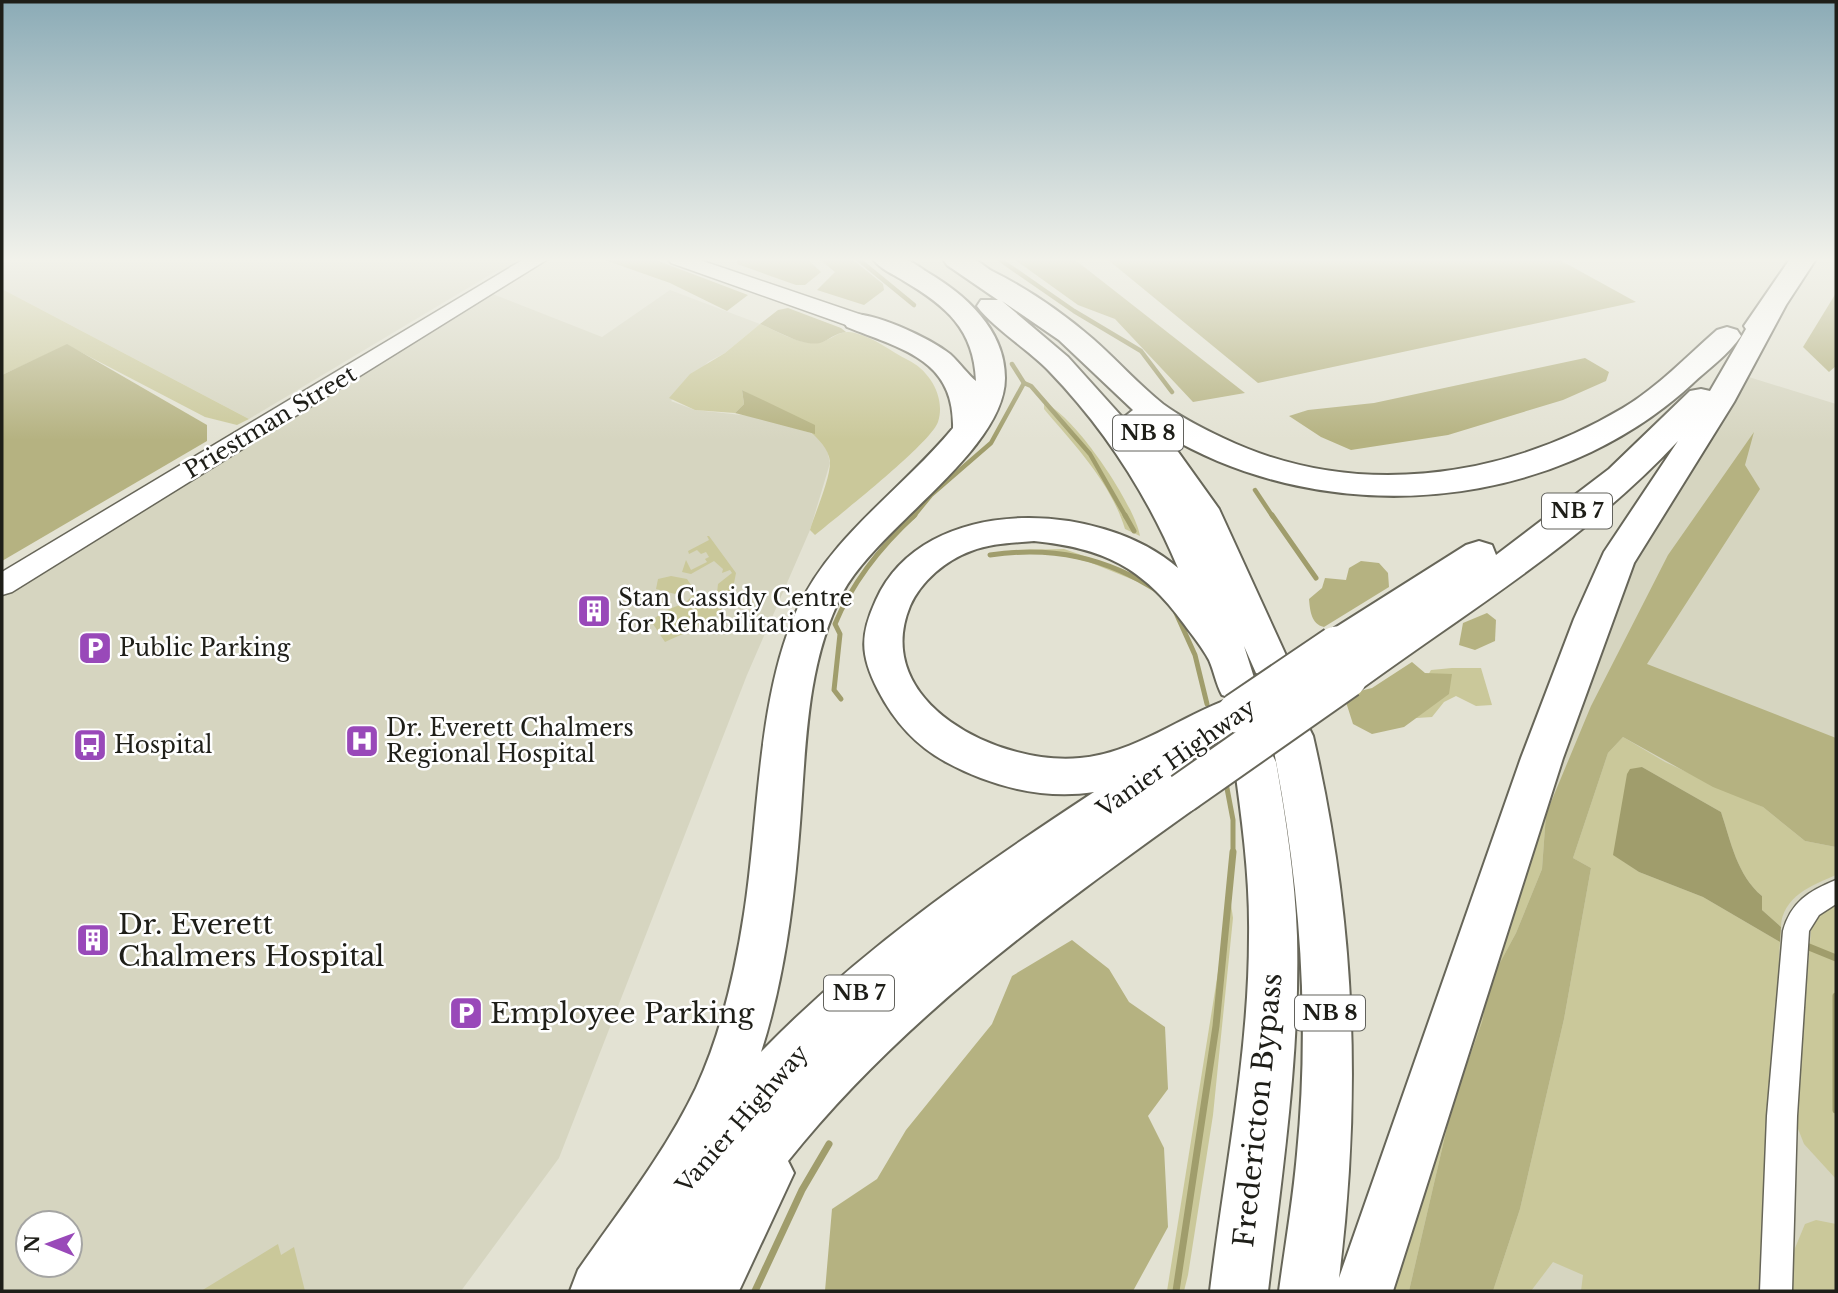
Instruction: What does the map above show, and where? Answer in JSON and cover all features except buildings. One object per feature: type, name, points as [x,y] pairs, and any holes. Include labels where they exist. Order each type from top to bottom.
[{"type":"highway","points":[[857,321],[898,328],[927,319]]},
{"type":"highway","points":[[600,1291],[693,1147],[724,1083],[741,1033],[759,964],[794,668],[821,593],[861,541],[968,435],[988,397],[988,357],[980,335],[970,319]]},
{"type":"highway","name":"NB 8","points":[[1009,319],[1049,354],[1116,428],[1162,499],[1203,583],[1234,685]]},
{"type":"highway","name":"NB 8","points":[[1040,319],[1080,356],[1133,412],[1202,509],[1270,662]]},
{"type":"highway","points":[[1049,319],[1079,342],[1147,407],[1179,430],[1268,470],[1312,482],[1366,489],[1418,488],[1464,481],[1531,462],[1577,444],[1635,414],[1727,336]]},
{"type":"highway","name":"Vanier Highway","points":[[655,1291],[726,1194],[855,1046],[960,952],[1178,766],[1234,685],[1342,662],[1492,545],[1573,487],[1667,405],[1738,319]]},
{"type":"highway","name":"Vanier Highway","points":[[600,1291],[734,1121],[824,1024],[905,953],[1007,877],[1178,766],[1342,662],[1518,556],[1641,459],[1710,387],[1763,319]]},
{"type":"highway","points":[[1364,1291],[1542,758],[1617,561],[1719,402],[1766,319]]},
{"type":"highway","points":[[857,321],[944,362],[962,380],[971,414],[968,435]]},
{"type":"highway","points":[[1178,766],[1057,776],[984,762],[947,743],[924,725],[904,700],[890,673],[883,645],[884,627],[894,600],[923,564],[949,547],[973,537],[1027,528],[1078,533],[1124,550],[1164,576],[1185,598],[1234,685]]},
{"type":"highway","name":"Fredericton Bypass","points":[[1239,1291],[1269,1054],[1273,961],[1270,863],[1274,749],[1318,874],[1331,1026],[1322,1207],[1308,1291]]},
{"type":"highway","points":[[710,1291],[728,1245],[804,1102]]},
{"type":"street","name":"Priestman Street","points":[[2,585],[439,319]]},
{"type":"street","points":[[852,319],[857,321]]},
{"type":"street","points":[[1776,1291],[1782,1116],[1797,925],[1816,901],[1836,892]]},
{"type":"shaded area","points":[[2,319],[60,319],[249,419],[237,425],[205,417],[67,345],[2,375]]},
{"type":"shaded area","points":[[60,319],[416,319],[249,419]]},
{"type":"shaded area","name":"Dr. Everett Chalmers Regional Hospital","points":[[438,319],[557,319],[602,337],[628,319],[748,319],[760,324],[725,353],[708,362],[671,401],[695,410],[760,417],[814,434],[826,445],[830,463],[810,530],[747,675],[559,1158],[461,1291],[2,1291],[2,585]]},
{"type":"shaded area","points":[[766,319],[818,319],[846,332],[813,344],[760,324]]},
{"type":"shaded area","points":[[1115,319],[1151,319],[1245,393],[1193,402]]},
{"type":"shaded area","points":[[1180,319],[1555,319],[1258,383]]},
{"type":"shaded area","points":[[1820,319],[1836,319],[1836,366],[1829,372],[1803,347]]},
{"type":"shaded area","points":[[760,324],[790,338],[814,343],[826,341],[845,332],[862,335],[923,370],[938,394],[938,422],[919,446],[815,535],[810,530],[830,461],[826,450],[807,429],[742,390],[744,404],[735,413],[695,410],[669,398],[690,374],[725,353]]},
{"type":"shaded area","points":[[67,344],[207,425],[207,441],[2,561],[2,375]]},
{"type":"shaded area","points":[[1585,358],[1609,372],[1606,381],[1563,400],[1448,435],[1351,450],[1321,437],[1289,416],[1308,410],[1374,403]]},
{"type":"shaded area","points":[[1736,373],[1836,404],[1836,1291],[1364,1291],[1593,619]]},
{"type":"shaded area","points":[[742,390],[815,425],[815,434],[735,413],[744,404]]},
{"type":"shaded area","points":[[1044,403],[1071,424],[1101,462],[1127,504],[1140,536],[1125,529],[1101,480],[1044,409]]},
{"type":"shaded area","points":[[1754,432],[1745,465],[1760,489],[1647,664],[1836,738],[1836,847],[1805,841],[1763,807],[1713,787],[1623,737],[1608,753],[1573,858],[1591,868],[1564,1019],[1520,1209],[1493,1291],[1409,1291],[1452,1106],[1482,1022],[1490,981],[1516,933],[1542,869],[1546,814],[1591,706],[1668,555]]},
{"type":"shaded area","points":[[707,536],[736,573],[727,602],[712,619],[665,642],[651,621],[664,611],[685,603],[694,594],[717,593],[718,584],[732,573],[730,570],[722,573],[723,569],[714,561],[691,574],[682,572],[686,560],[691,570],[707,562],[705,559],[709,557],[706,552],[701,554],[697,550],[689,554],[688,551],[709,540]]},
{"type":"shaded area","points":[[1064,549],[1125,570],[1141,583],[1089,562],[1048,552],[990,555],[1014,550]]},
{"type":"shaded area","points":[[1361,561],[1379,563],[1388,573],[1389,587],[1324,627],[1316,623],[1309,599],[1322,588],[1325,578],[1346,580],[1349,568]]},
{"type":"shaded area","points":[[671,576],[687,579],[691,585],[689,590],[675,594],[656,589],[658,579]]},
{"type":"shaded area","points":[[1487,613],[1496,620],[1495,641],[1475,650],[1459,645],[1463,623]]},
{"type":"shaded area","points":[[1412,662],[1425,673],[1452,674],[1449,694],[1404,727],[1372,734],[1353,724],[1345,699],[1352,693],[1372,688]]},
{"type":"shaded area","points":[[1481,668],[1492,705],[1476,706],[1456,696],[1444,702],[1432,717],[1402,719],[1431,670]]},
{"type":"shaded area","points":[[1623,737],[1665,762],[1763,807],[1805,841],[1836,847],[1836,875],[1808,888],[1793,900],[1783,917],[1781,927],[1762,910],[1762,896],[1753,888],[1741,868],[1721,812],[1642,767],[1614,855],[1639,872],[1703,897],[1780,942],[1763,1291],[1581,1291],[1583,1275],[1553,1262],[1531,1291],[1493,1291],[1520,1209],[1564,1019],[1591,868],[1573,858],[1608,753]]},
{"type":"shaded area","points":[[1642,767],[1721,812],[1741,868],[1753,888],[1762,896],[1762,910],[1781,927],[1780,942],[1703,897],[1639,872],[1613,855],[1627,774],[1630,769]]},
{"type":"shaded area","points":[[1536,810],[1546,814],[1542,869],[1516,933],[1490,981],[1482,1022],[1452,1106],[1409,1291],[1380,1291]]},
{"type":"shaded area","points":[[1230,897],[1233,918],[1213,1115],[1188,1275],[1184,1291],[1167,1291]]},
{"type":"shaded area","points":[[1836,901],[1836,1179],[1804,1144],[1795,1121],[1811,931],[1815,918]]},
{"type":"shaded area","points":[[1072,940],[1109,969],[1129,1002],[1165,1027],[1168,1089],[1148,1116],[1164,1148],[1168,1227],[1133,1291],[825,1291],[832,1209],[877,1179],[906,1130],[992,1024],[1012,976]]},
{"type":"shaded area","points":[[1816,1220],[1836,1224],[1836,1291],[1789,1291],[1790,1260],[1805,1224]]},
{"type":"shaded area","points":[[278,1244],[281,1255],[294,1247],[305,1291],[201,1291]]},
{"type":"waterway","points":[[1088,319],[1141,351],[1172,392]]},
{"type":"waterway","points":[[1012,364],[1024,383]]},
{"type":"waterway","points":[[913,517],[931,495],[991,443],[1024,383]]},
{"type":"waterway","points":[[1024,383],[1031,386],[1090,454],[1126,517]]},
{"type":"waterway","points":[[1255,490],[1273,517]]},
{"type":"waterway","points":[[1125,515],[1134,531]]},
{"type":"waterway","points":[[1272,515],[1316,578]]},
{"type":"waterway","points":[[841,699],[834,690],[840,634],[835,624],[850,593],[869,565],[913,517]]},
{"type":"waterway","points":[[990,555],[1035,552],[1078,557],[1119,570],[1159,592]]},
{"type":"waterway","points":[[1176,613],[1195,655],[1207,704]]},
{"type":"waterway","points":[[1226,783],[1233,820],[1233,852]]},
{"type":"waterway","points":[[1176,1291],[1216,1026],[1233,852]]},
{"type":"waterway","points":[[1804,945],[1836,958]]},
{"type":"waterway","points":[[1836,996],[1836,1110]]},
{"type":"waterway","points":[[755,1291],[802,1190],[829,1144]]},
{"type":"place","name":"Stan Cassidy Centre for Rehabilitation","points":[[594,611]]},
{"type":"place","name":"Public Parking","points":[[95,648]]},
{"type":"place","name":"Dr. Everett Chalmers Regional Hospital","points":[[362,741]]},
{"type":"place","name":"Hospital","points":[[90,745]]},
{"type":"place","name":"Dr. Everett Chalmers Hospital","points":[[93,940]]},
{"type":"place","name":"Employee Parking","points":[[466,1013]]}]
